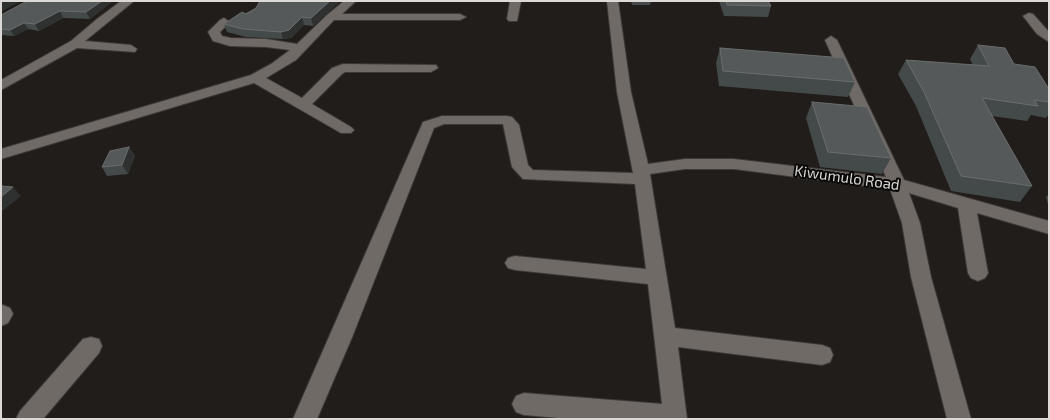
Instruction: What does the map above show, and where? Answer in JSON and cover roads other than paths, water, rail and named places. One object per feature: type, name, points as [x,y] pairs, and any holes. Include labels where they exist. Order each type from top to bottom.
[{"type":"street","points":[[1,86],[76,44],[101,21],[129,1]]},
{"type":"street","points":[[1,154],[256,78],[276,67],[351,1]]},
{"type":"street","points":[[513,19],[514,3],[516,1]]},
{"type":"street","points":[[524,404],[674,418],[666,336],[641,175],[624,92],[612,1]]},
{"type":"street","points":[[1029,16],[1041,32],[1049,38]]},
{"type":"street","points":[[331,17],[460,17]]},
{"type":"street","points":[[224,22],[214,32],[217,38],[230,42],[266,43],[299,48]]},
{"type":"street","points":[[831,40],[897,184],[911,223],[921,277],[959,419]]},
{"type":"street","points":[[76,44],[131,49]]},
{"type":"street","points":[[303,105],[337,71],[343,68],[431,68]]},
{"type":"street","points":[[256,78],[346,130]]},
{"type":"street","name":"Kiwumulo Road","points":[[305,419],[428,125],[442,120],[508,120],[512,125],[520,167],[528,175],[641,175],[685,164],[734,164],[897,184],[1049,228]]},
{"type":"street","points":[[966,203],[978,273]]},
{"type":"street","points":[[515,263],[657,277]]},
{"type":"street","points":[[666,336],[822,355]]},
{"type":"street","points":[[28,419],[91,346]]}]
